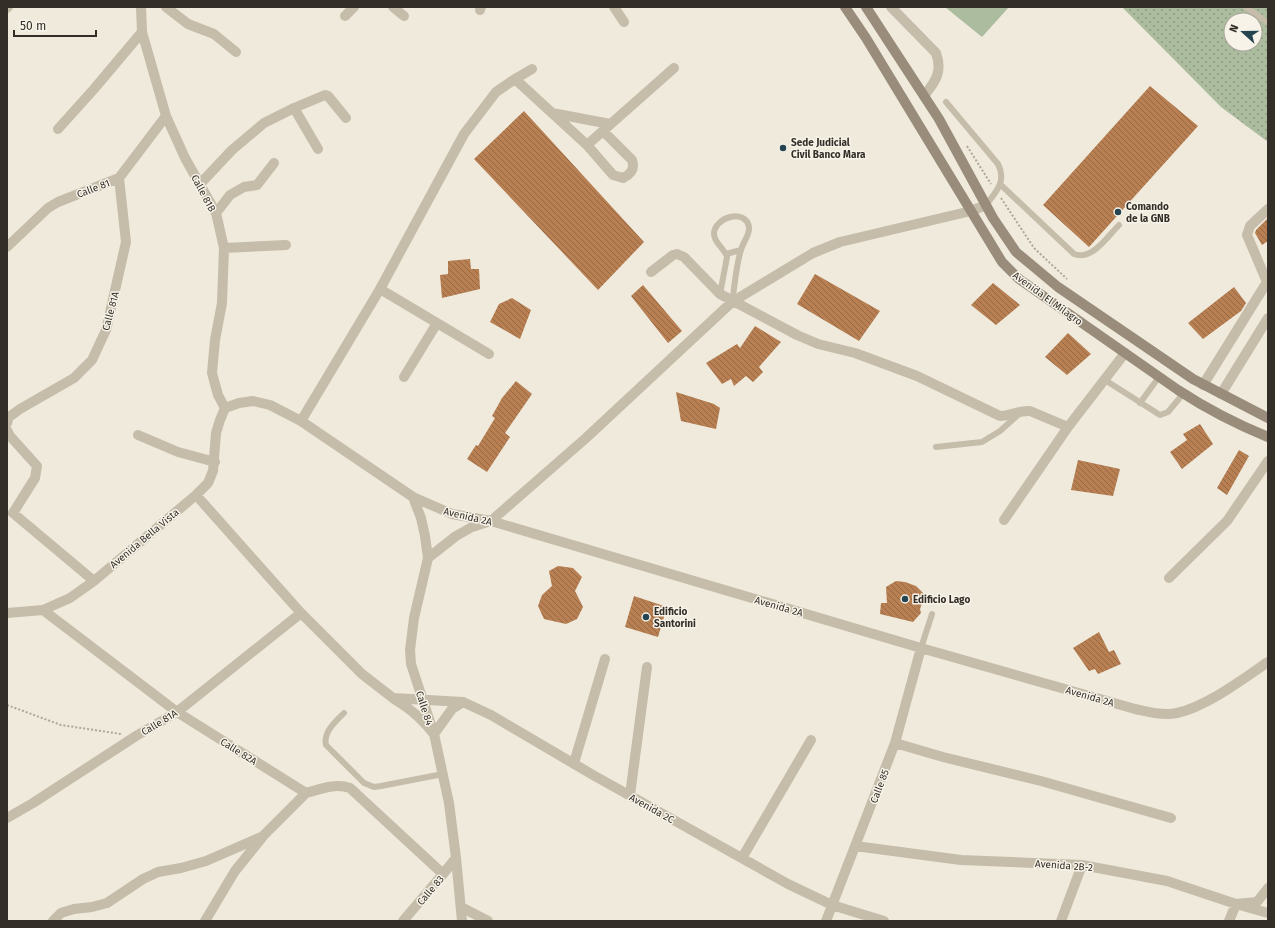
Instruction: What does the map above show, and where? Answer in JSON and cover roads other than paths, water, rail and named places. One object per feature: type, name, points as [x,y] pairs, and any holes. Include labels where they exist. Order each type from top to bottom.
[{"type":"main road","name":"Avenida El Milagro","points":[[845,7],[866,38],[1002,262],[1019,279],[1202,406],[1234,423],[1268,437]]},
{"type":"main road","name":"Avenida El Milagro","points":[[866,7],[939,119],[986,205],[1016,252],[1058,287],[1193,379],[1268,418]]},
{"type":"street","name":"Calle 81B","points":[[141,7],[142,32],[166,116],[185,158],[216,213],[224,248],[222,303],[212,373],[218,395],[225,408]]},
{"type":"street","points":[[166,7],[188,24],[214,34],[236,52]]},
{"type":"street","points":[[346,16],[354,7]]},
{"type":"street","points":[[393,7],[404,16]]},
{"type":"street","points":[[614,7],[624,22]]},
{"type":"street","points":[[891,7],[936,53],[939,61],[936,79],[924,96]]},
{"type":"street","points":[[58,129],[142,32]]},
{"type":"street","points":[[587,146],[674,68]]},
{"type":"street","points":[[301,421],[380,289],[464,134],[496,92],[532,69]]},
{"type":"street","points":[[515,79],[587,146],[613,175],[623,178],[632,171],[634,165],[632,160],[607,128],[552,113]]},
{"type":"street","points":[[200,184],[232,150],[264,123],[322,95],[328,96],[346,118]]},
{"type":"street","points":[[294,108],[318,149]]},
{"type":"street","name":"Calle 81","points":[[7,247],[53,205],[119,178],[166,116]]},
{"type":"street","points":[[216,213],[230,195],[244,187],[257,185],[274,163]]},
{"type":"street","name":"Calle 81A","points":[[7,422],[9,417],[20,408],[74,378],[92,360],[106,330],[126,242],[119,178]]},
{"type":"street","points":[[428,558],[456,536],[472,527],[492,521],[586,438],[732,302],[813,253],[834,245],[971,211],[986,205]]},
{"type":"street","points":[[1203,385],[1267,281],[1247,235],[1250,226],[1268,209]]},
{"type":"street","points":[[224,248],[286,245]]},
{"type":"street","points":[[651,272],[672,255],[681,255],[720,294],[732,302],[804,338],[818,344],[855,353],[917,376],[969,400],[994,414],[1005,416],[1023,410],[1030,411],[1068,427]]},
{"type":"street","points":[[380,289],[489,354]]},
{"type":"street","points":[[1221,394],[1268,318]]},
{"type":"street","points":[[404,377],[437,323]]},
{"type":"street","points":[[1004,520],[1068,427],[1125,353]]},
{"type":"street","name":"Avenida 2A","points":[[225,408],[253,401],[270,405],[301,421],[413,497],[452,514],[492,521],[922,648],[1135,709],[1161,714],[1177,713],[1193,708],[1222,693],[1268,662]]},
{"type":"street","name":"Avenida Bella Vista","points":[[7,613],[43,610],[70,598],[94,580],[208,483],[215,462],[216,433],[225,408]]},
{"type":"street","points":[[7,430],[10,436],[37,466],[35,478],[10,513],[94,580]]},
{"type":"street","points":[[138,435],[178,452],[215,462]]},
{"type":"street","points":[[1169,578],[1226,521],[1268,461]]},
{"type":"street","points":[[196,494],[301,613],[362,674],[410,709],[434,734],[452,709],[463,702]]},
{"type":"street","name":"Calle 84","points":[[413,497],[421,518],[428,558],[414,618],[410,650],[411,664],[434,734],[449,803],[462,921]]},
{"type":"street","name":"Calle 82A","points":[[43,610],[177,712],[306,793]]},
{"type":"street","name":"Calle 81A","points":[[7,818],[33,803],[136,736],[177,712],[301,613]]},
{"type":"street","name":"Calle 85","points":[[826,921],[895,743],[922,648]]},
{"type":"street","points":[[574,763],[604,659]]},
{"type":"street","points":[[630,796],[646,668]]},
{"type":"street","name":"Avenida 2C","points":[[393,698],[463,702],[490,715],[630,796],[788,884],[832,905],[884,921]]},
{"type":"street","points":[[742,858],[811,740]]},
{"type":"street","points":[[895,743],[944,757],[1041,781],[1171,818]]},
{"type":"street","points":[[205,921],[235,871],[264,835],[306,793],[332,786],[342,785],[350,788],[444,874]]},
{"type":"street","points":[[53,921],[61,914],[74,909],[92,907],[107,903],[143,879],[158,872],[181,868],[206,861],[264,835]]},
{"type":"street","name":"Avenida 2B-2","points":[[855,846],[961,860],[1082,865],[1167,881],[1236,904],[1268,912]]},
{"type":"street","name":"Calle 83","points":[[403,921],[456,858]]},
{"type":"street","points":[[1061,921],[1082,865]]},
{"type":"street","points":[[1229,921],[1236,904],[1257,902],[1268,888]]},
{"type":"street","points":[[461,907],[488,921]]},
{"type":"lane","points":[[1246,7],[1268,23]]},
{"type":"lane","points":[[946,102],[998,164],[1001,170],[1001,185],[986,205]]},
{"type":"lane","points":[[1001,185],[1074,254],[1084,255],[1093,252],[1119,225]]},
{"type":"lane","points":[[720,294],[727,258],[726,254],[716,241],[714,235],[717,225],[728,218],[740,217],[745,219],[749,232],[741,250],[732,302]]},
{"type":"lane","points":[[726,254],[741,250]]},
{"type":"lane","points":[[1140,403],[1159,377]]},
{"type":"lane","points":[[1105,380],[1160,415],[1168,412],[1184,394]]},
{"type":"lane","points":[[936,447],[982,442],[1000,432],[1023,410]]},
{"type":"lane","points":[[922,648],[932,614]]},
{"type":"lane","points":[[344,713],[328,731],[325,741],[326,745],[364,783],[370,786],[381,786],[443,774]]},
{"type":"place","name":"Sede Judicial Civil Banco Mara","points":[[783,148]]},
{"type":"place","name":"Comando de la GNB","points":[[1118,212]]},
{"type":"place","name":"Edificio Lago","points":[[905,599]]},
{"type":"place","name":"Edificio Santorini","points":[[646,617]]}]
